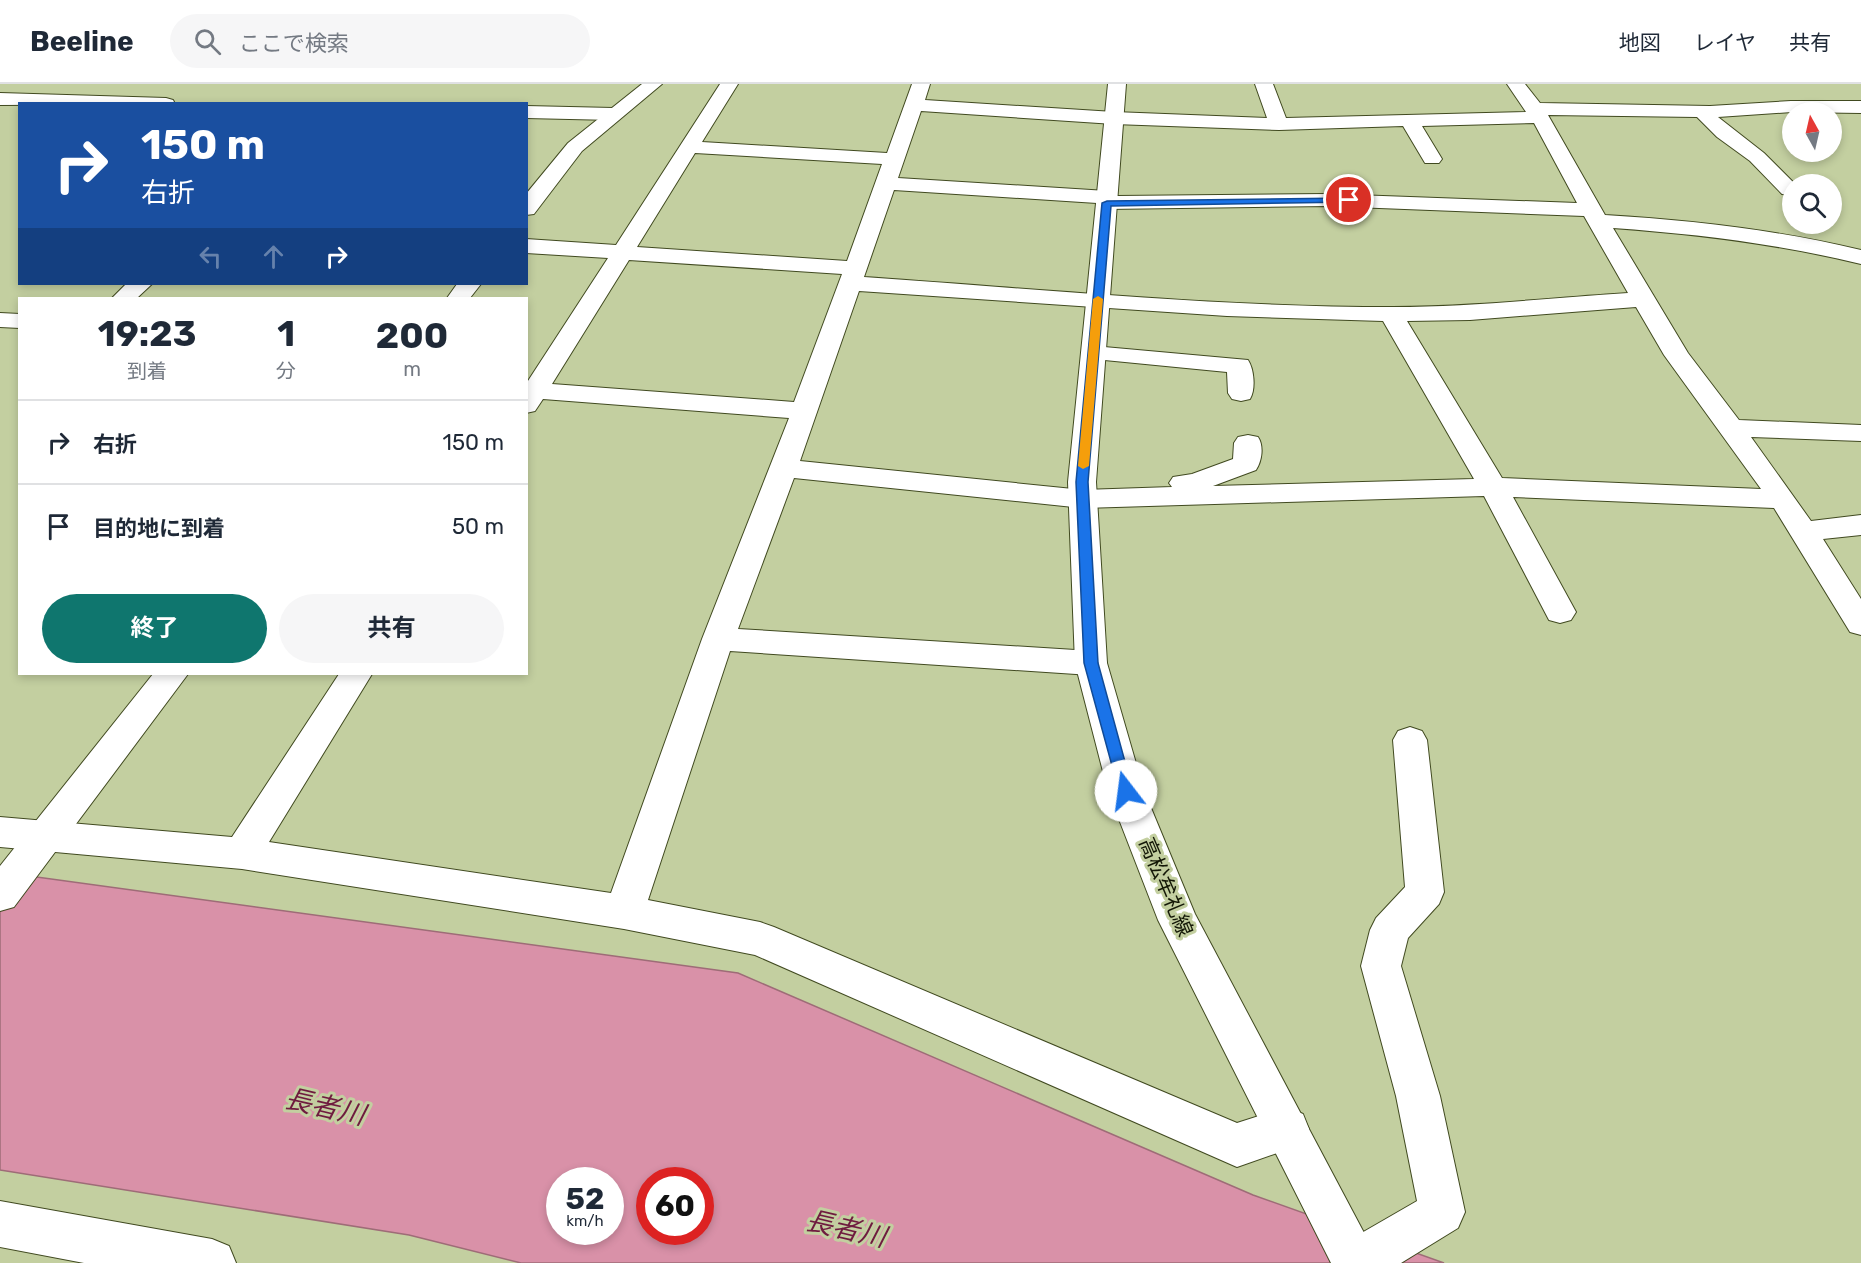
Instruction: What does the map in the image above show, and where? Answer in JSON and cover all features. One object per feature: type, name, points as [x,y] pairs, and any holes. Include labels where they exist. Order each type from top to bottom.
[{"type":"street","points":[[52,100],[72,84]]},
{"type":"street","points":[[528,206],[575,147],[653,84]]},
{"type":"street","points":[[729,84],[531,398],[805,411]]},
{"type":"street","name":"高松牟礼線","points":[[1118,84],[1082,490],[1091,663],[1126,791],[1178,920],[1356,1263]]},
{"type":"street","points":[[1264,84],[1279,124]]},
{"type":"street","points":[[1516,84],[1537,113],[1677,355],[1783,499],[1860,621]]},
{"type":"street","points":[[624,912],[718,639],[805,411],[918,94],[1114,118],[1279,124],[1409,121],[1537,113],[1702,112],[1791,107],[1861,107]]},
{"type":"street","points":[[0,99],[109,102]]},
{"type":"street","points":[[528,112],[613,114]]},
{"type":"street","points":[[1702,112],[1724,133],[1757,157],[1782,182]]},
{"type":"street","points":[[1409,121],[1432,159]]},
{"type":"street","points":[[690,147],[1107,200],[1340,200],[1595,215],[1803,242],[1861,257]]},
{"type":"street","points":[[528,246],[624,251],[1098,300],[1227,309],[1470,314],[1546,305],[1643,299]]},
{"type":"street","points":[[124,297],[139,285]]},
{"type":"street","points":[[459,297],[468,285]]},
{"type":"street","points":[[1391,314],[1492,488],[1560,612]]},
{"type":"street","points":[[0,320],[18,321]]},
{"type":"street","points":[[1094,353],[1239,365],[1241,393]]},
{"type":"street","points":[[1731,428],[1861,433]]},
{"type":"street","points":[[1082,490],[1195,483],[1246,464],[1248,443]]},
{"type":"street","points":[[784,468],[1082,490],[1492,488],[1783,499]]},
{"type":"street","points":[[1803,531],[1861,525]]},
{"type":"street","points":[[718,639],[1091,663]]},
{"type":"street","points":[[21,866],[170,675]]},
{"type":"street","points":[[242,853],[355,675]]},
{"type":"street","points":[[1356,1263],[1442,1212],[1418,1096],[1381,966],[1390,930],[1425,891],[1410,740]]},
{"type":"street","points":[[0,832],[21,866]]},
{"type":"street","points":[[21,866],[242,853],[624,912],[760,939],[1237,1145],[1287,1129]]},
{"type":"street","points":[[0,1224],[212,1263]]},
{"type":"water","name":"長者川","points":[[0,872],[738,973],[1253,1195],[1444,1263],[521,1263],[409,1235],[0,1170]]},
{"type":"slow traffic","points":[[1083,466],[1098,299]]},
{"type":"route","points":[[1126,791],[1091,663],[1082,482],[1107,203],[1349,200]]}]
